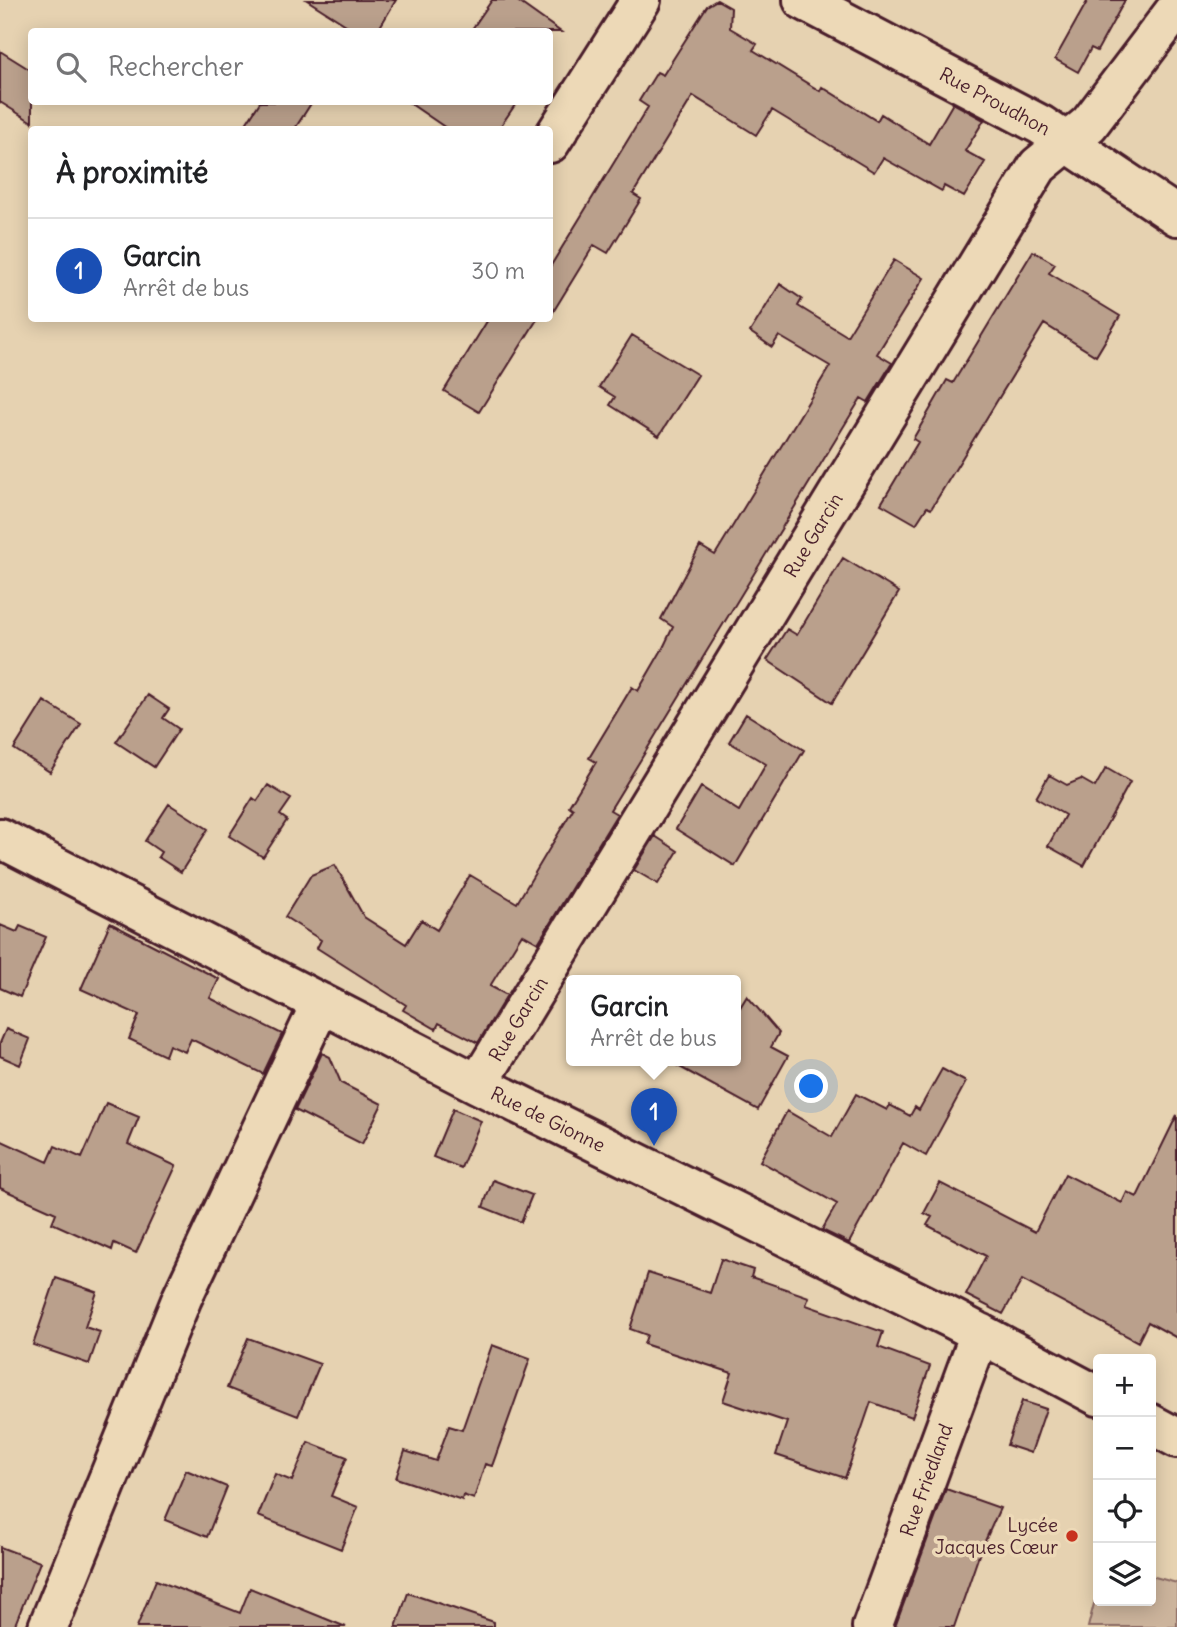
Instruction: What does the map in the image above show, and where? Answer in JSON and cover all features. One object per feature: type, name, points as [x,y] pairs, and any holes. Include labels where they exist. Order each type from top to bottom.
[{"type":"street","points":[[553,138],[641,0]]},
{"type":"street","name":"Rue Proudhon","points":[[803,0],[1068,141],[1090,160],[1177,216]]},
{"type":"street","name":"Rue Garcin","points":[[478,1084],[1038,166],[1089,124],[1177,8]]},
{"type":"street","name":"Rue de Gionne","points":[[0,838],[478,1084],[980,1333],[1093,1393]]},
{"type":"street","points":[[48,1627],[182,1298],[321,1003]]},
{"type":"street","name":"Rue Friedland","points":[[872,1627],[980,1333]]},
{"type":"street","points":[[1156,1427],[1177,1438]]},
{"type":"shaded area","points":[[1156,1577],[1177,1583],[1177,1627],[1088,1627],[1093,1606],[1156,1606]]},
{"type":"building","points":[[307,0],[396,0],[379,28],[351,28]]},
{"type":"building","points":[[492,0],[516,0],[561,32],[553,32],[553,28],[473,28]]},
{"type":"building","points":[[717,0],[731,8],[730,28],[757,44],[753,50],[820,91],[822,87],[877,121],[881,114],[929,144],[953,103],[984,120],[965,151],[985,162],[964,197],[944,186],[942,191],[883,158],[874,172],[772,110],[756,135],[693,96],[633,194],[641,199],[608,253],[594,245],[553,312],[553,262],[648,107],[639,101],[657,72],[663,75],[707,6]]},
{"type":"building","points":[[1088,0],[1125,0],[1097,51],[1091,48],[1078,72],[1055,59]]},
{"type":"building","points":[[0,51],[28,68],[28,105],[32,105],[32,122],[0,102]]},
{"type":"building","points":[[258,105],[310,105],[297,126],[245,126]]},
{"type":"building","points":[[412,105],[515,105],[501,126],[443,126]]},
{"type":"building","points":[[1033,251],[1055,264],[1049,273],[1120,316],[1096,356],[1044,324],[931,509],[927,507],[916,524],[881,504],[918,442],[913,439],[947,380],[953,383]]},
{"type":"building","points":[[894,260],[924,278],[877,354],[892,363],[868,402],[861,398],[610,810],[617,814],[538,943],[522,934],[490,986],[507,995],[478,1043],[439,1023],[436,1029],[403,1010],[406,1005],[317,948],[321,940],[285,917],[311,875],[335,865],[364,917],[406,944],[421,920],[437,930],[470,875],[517,903],[573,809],[569,806],[596,762],[589,758],[632,687],[638,691],[663,648],[673,627],[661,619],[700,546],[715,555],[830,366],[779,336],[772,347],[750,332],[780,284],[802,299],[798,306],[847,336]]},
{"type":"building","points":[[487,322],[535,322],[479,412],[444,391]]},
{"type":"building","points":[[632,335],[698,375],[659,436],[610,405],[615,397],[599,387]]},
{"type":"building","points":[[843,558],[899,592],[832,703],[767,660],[787,629],[797,635]]},
{"type":"building","points":[[148,695],[169,709],[163,718],[179,729],[154,767],[116,742]]},
{"type":"building","points":[[44,701],[81,724],[50,772],[14,749]]},
{"type":"building","points":[[746,714],[804,750],[735,866],[676,829],[701,787],[739,811],[766,764],[729,742]]},
{"type":"building","points":[[1106,768],[1130,782],[1084,866],[1048,846],[1065,815],[1036,798],[1049,775],[1067,785],[1081,779],[1095,787]]},
{"type":"building","points":[[268,785],[291,799],[280,815],[287,820],[263,857],[229,836],[253,798],[257,801]]},
{"type":"building","points":[[169,804],[208,829],[181,872],[158,857],[161,852],[145,841]]},
{"type":"building","points":[[655,836],[678,851],[658,884],[634,870]]},
{"type":"building","points":[[110,923],[219,979],[210,998],[282,1034],[263,1074],[191,1039],[185,1052],[169,1045],[165,1056],[129,1039],[139,1015],[81,989]]},
{"type":"building","points":[[0,925],[17,932],[20,926],[46,937],[20,997],[0,988]]},
{"type":"building","points":[[747,996],[779,1033],[771,1047],[788,1056],[758,1110],[678,1066],[741,1066],[741,1006]]},
{"type":"building","points":[[6,1029],[30,1039],[20,1065],[0,1056],[0,1043]]},
{"type":"building","points":[[322,1053],[330,1057],[341,1083],[382,1104],[362,1144],[295,1110]]},
{"type":"building","points":[[942,1069],[966,1082],[926,1156],[903,1143],[849,1243],[822,1230],[837,1204],[760,1161],[787,1111],[832,1137],[856,1094],[887,1110],[890,1105],[910,1116],[915,1107],[919,1110]]},
{"type":"building","points":[[106,1103],[139,1117],[128,1144],[176,1166],[136,1253],[114,1243],[112,1250],[52,1223],[56,1213],[0,1188],[0,1140],[48,1162],[55,1146],[82,1158]]},
{"type":"building","points":[[453,1109],[481,1121],[461,1168],[433,1157]]},
{"type":"building","points":[[1177,1115],[1177,1338],[1148,1322],[1138,1342],[1022,1280],[1003,1314],[966,1295],[986,1256],[927,1225],[932,1217],[924,1213],[940,1183],[1035,1232],[1065,1174],[1122,1203],[1127,1192],[1137,1197]]},
{"type":"building","points":[[493,1180],[532,1195],[521,1222],[483,1207]]},
{"type":"building","points":[[721,1259],[753,1270],[751,1277],[809,1297],[806,1305],[883,1332],[878,1347],[930,1366],[912,1417],[871,1402],[845,1478],[776,1455],[787,1422],[723,1401],[732,1373],[644,1344],[647,1335],[630,1329],[648,1273],[710,1293]]},
{"type":"building","points":[[56,1278],[97,1292],[85,1327],[100,1332],[89,1364],[33,1345]]},
{"type":"building","points":[[248,1338],[320,1364],[298,1416],[227,1388]]},
{"type":"building","points":[[492,1345],[530,1359],[492,1466],[485,1464],[474,1499],[463,1495],[462,1500],[396,1478],[405,1451],[436,1461],[449,1426],[462,1430]]},
{"type":"building","points":[[1022,1401],[1046,1409],[1031,1453],[1007,1445]]},
{"type":"building","points":[[308,1442],[347,1457],[331,1496],[358,1507],[341,1549],[258,1516],[275,1474],[292,1481]]},
{"type":"building","points":[[186,1470],[227,1487],[207,1537],[165,1520]]},
{"type":"building","points":[[946,1489],[1000,1508],[980,1552],[954,1627],[895,1627]]},
{"type":"building","points":[[0,1547],[40,1562],[14,1627],[0,1627]]},
{"type":"building","points":[[156,1580],[240,1613],[250,1588],[346,1627],[137,1627]]},
{"type":"building","points":[[408,1593],[494,1622],[494,1627],[396,1627]]},
{"type":"place","name":"Garcin","points":[[654,1146]]},
{"type":"place","name":"Lycée Jacques Cœur","points":[[1072,1536]]}]
